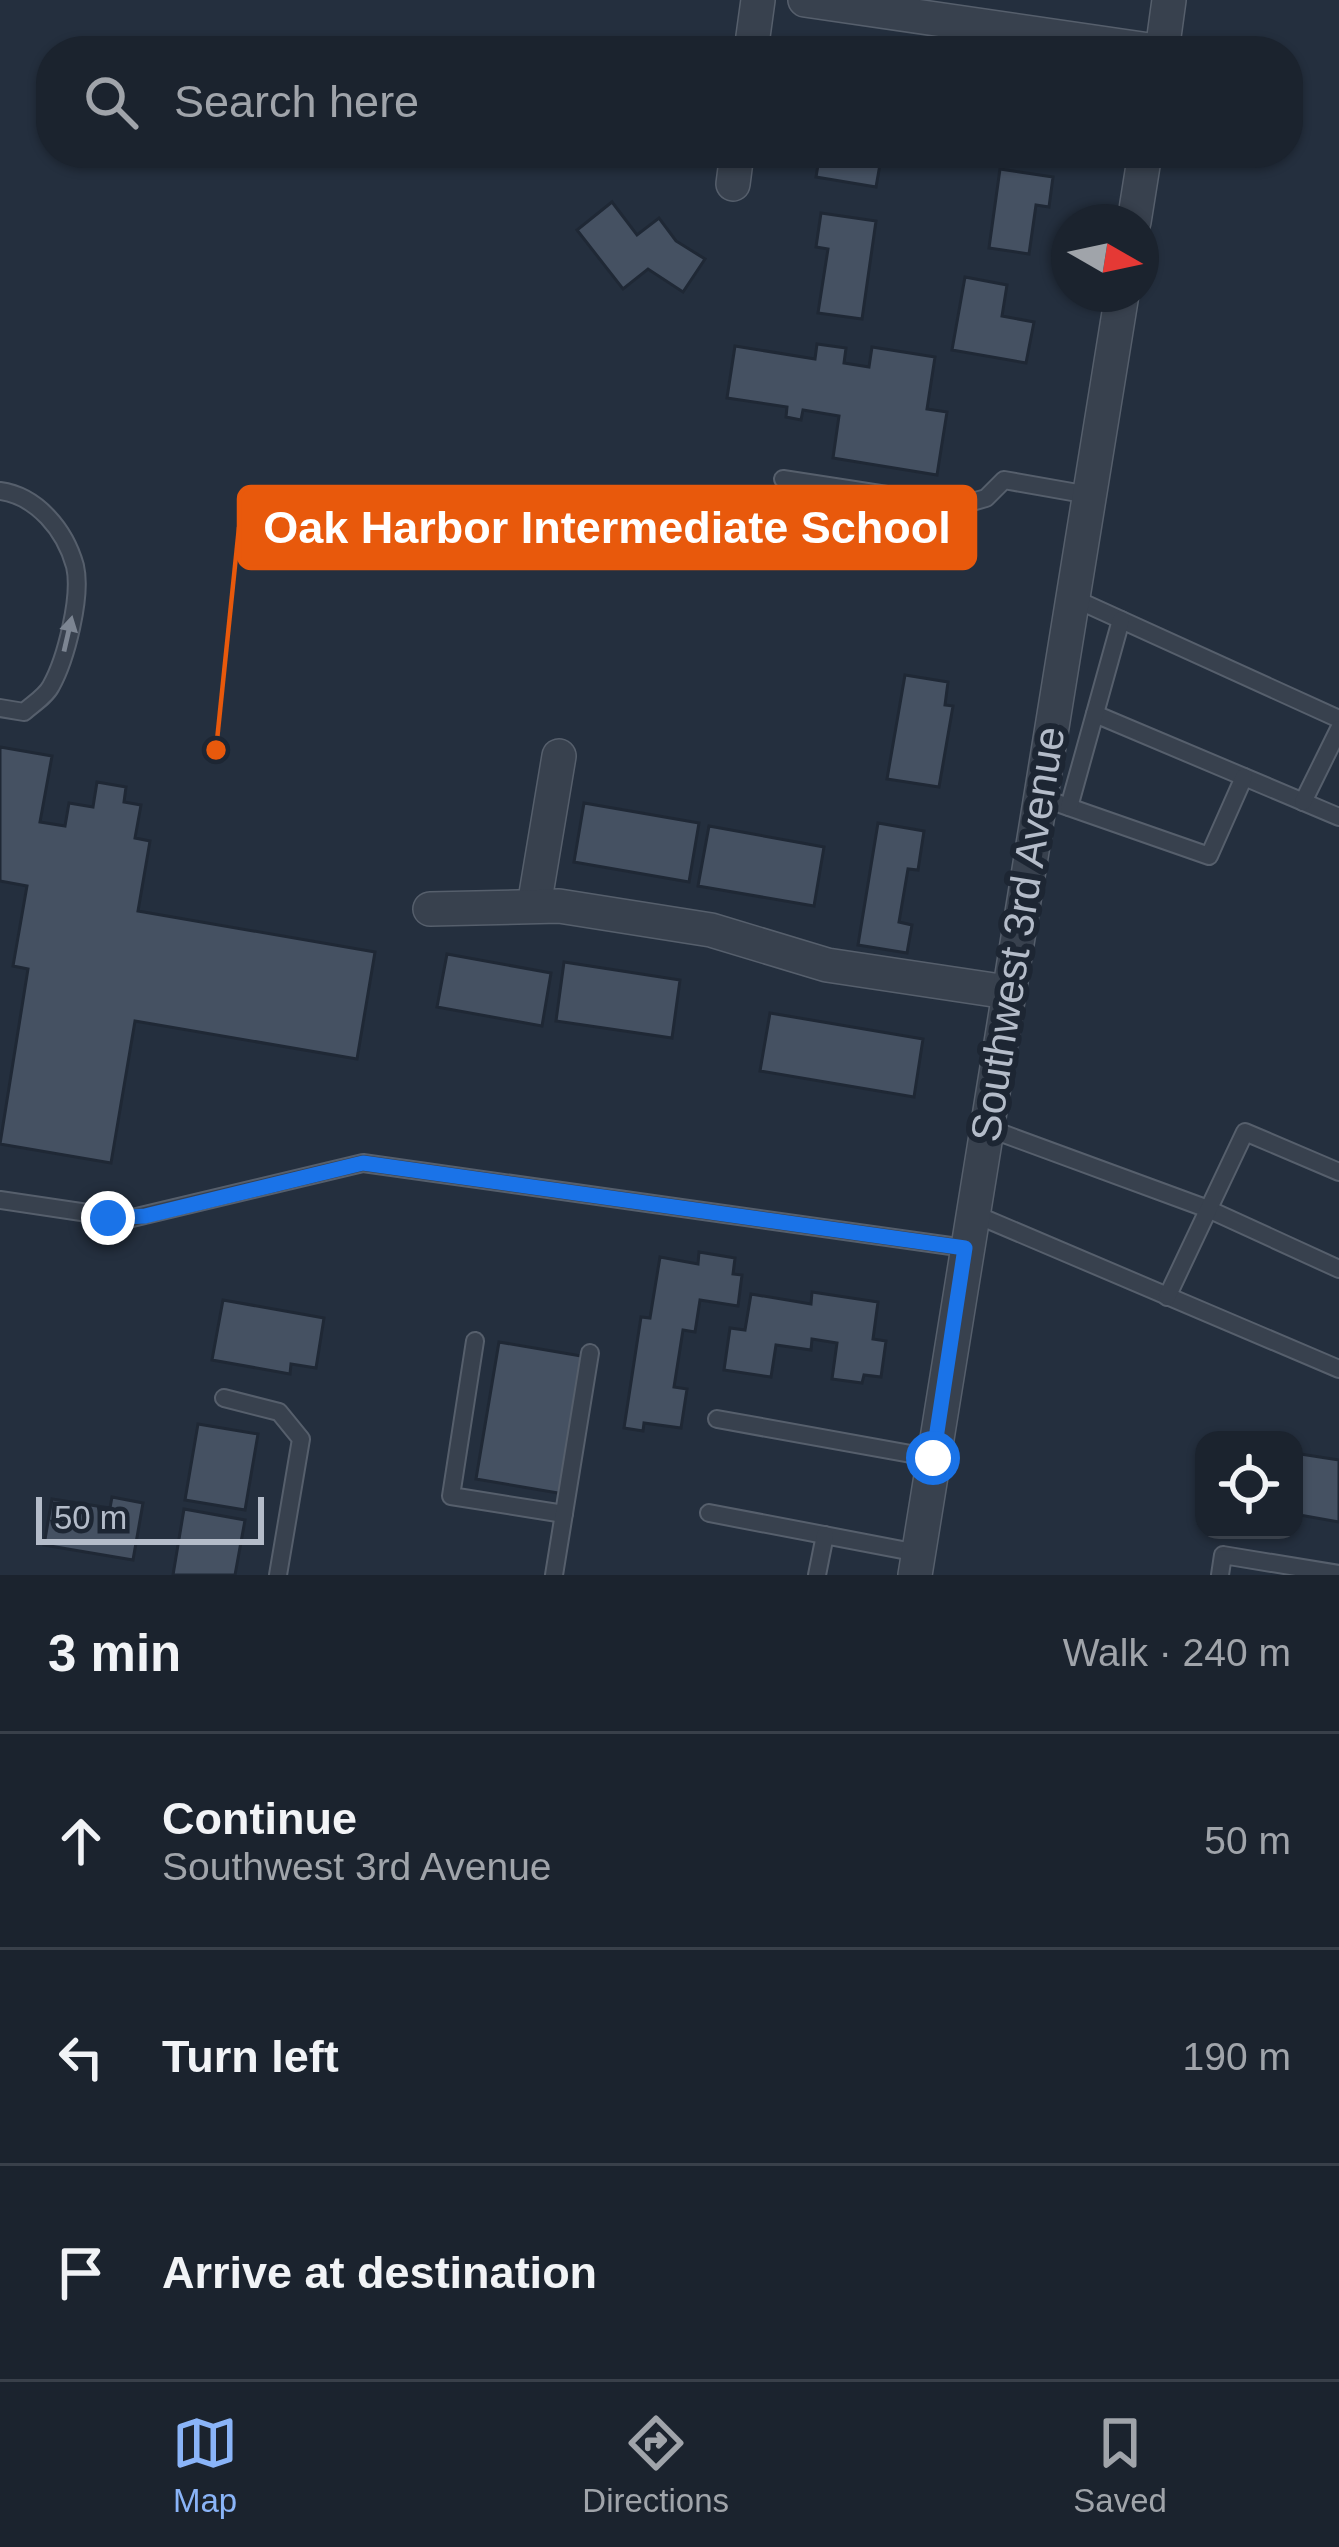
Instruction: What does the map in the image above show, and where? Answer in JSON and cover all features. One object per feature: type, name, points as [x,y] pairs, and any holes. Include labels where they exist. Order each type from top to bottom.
[{"type":"street","points":[[753,36],[758,0]]},
{"type":"street","points":[[805,0],[1055,36]]},
{"type":"street","points":[[1162,36],[1169,0]]},
{"type":"street","points":[[1137,204],[1143,168]]},
{"type":"street","name":"Southwest 3rd Avenue","points":[[916,1564],[1007,992],[1054,802],[1072,598],[1119,312]]},
{"type":"street","points":[[533,906],[560,756]]},
{"type":"street","points":[[430,909],[559,906],[711,930],[826,965],[1007,992]]},
{"type":"lane","points":[[783,479],[958,506],[986,498],[1004,480],[1089,495]]},
{"type":"lane","points":[[0,490],[24,494],[55,524],[76,569],[70,634],[50,689],[24,712],[0,708]]},
{"type":"lane","points":[[1072,598],[1339,719]]},
{"type":"lane","points":[[1121,620],[1095,714],[1054,802],[1209,856],[1244,777]]},
{"type":"lane","points":[[1095,714],[1339,817]]},
{"type":"lane","points":[[1303,802],[1339,729]]},
{"type":"lane","points":[[985,1126],[1208,1210],[1339,1269]]},
{"type":"lane","points":[[1167,1297],[1245,1132],[1339,1172]]},
{"type":"lane","points":[[0,1200],[128,1219],[363,1163],[965,1248]]},
{"type":"lane","points":[[971,1213],[1339,1369]]},
{"type":"lane","points":[[475,1341],[452,1496],[564,1514]]},
{"type":"lane","points":[[554,1575],[590,1354]]},
{"type":"lane","points":[[224,1398],[279,1412],[301,1439],[278,1575]]},
{"type":"lane","points":[[717,1419],[933,1458]]},
{"type":"lane","points":[[710,1513],[825,1535],[916,1564]]},
{"type":"lane","points":[[817,1575],[825,1535]]},
{"type":"lane","points":[[1220,1575],[1223,1555],[1339,1574]]},
{"type":"building","points":[[818,168],[879,168],[876,187],[816,177]]},
{"type":"building","points":[[1000,169],[1053,177],[1049,207],[1036,205],[1029,254],[989,248]]},
{"type":"building","points":[[612,202],[637,235],[659,218],[676,241],[705,259],[683,292],[648,269],[623,289],[577,230]]},
{"type":"building","points":[[821,213],[876,221],[862,319],[818,313],[828,249],[816,247]]},
{"type":"building","points":[[965,277],[1007,285],[1002,316],[1034,322],[1026,363],[952,350]]},
{"type":"building","points":[[817,344],[846,348],[844,363],[869,367],[872,347],[935,357],[927,409],[947,412],[937,475],[833,458],[839,416],[803,410],[801,420],[786,417],[787,407],[727,398],[735,346],[815,359]]},
{"type":"building","points":[[905,675],[948,682],[945,705],[953,706],[939,787],[887,779]]},
{"type":"building","points":[[0,747],[52,756],[40,822],[65,826],[69,803],[93,807],[97,782],[126,787],[124,802],[141,805],[135,838],[150,841],[138,911],[375,952],[357,1059],[135,1021],[111,1163],[0,1144],[28,969],[13,966],[27,886],[0,881]]},
{"type":"building","points":[[584,803],[699,823],[689,882],[574,862]]},
{"type":"building","points":[[878,823],[924,831],[918,870],[908,869],[899,922],[912,925],[907,953],[858,945]]},
{"type":"building","points":[[709,826],[824,847],[814,906],[698,886]]},
{"type":"building","points":[[447,954],[551,973],[542,1026],[437,1007]]},
{"type":"building","points":[[564,962],[680,980],[672,1038],[556,1021]]},
{"type":"building","points":[[770,1013],[923,1039],[914,1097],[760,1071]]},
{"type":"building","points":[[699,1252],[735,1258],[733,1274],[742,1275],[738,1306],[700,1300],[695,1332],[683,1330],[674,1387],[687,1389],[681,1428],[644,1423],[643,1431],[624,1428],[641,1317],[650,1318],[660,1257],[698,1264]]},
{"type":"building","points":[[812,1292],[878,1302],[873,1339],[886,1341],[881,1377],[864,1375],[862,1383],[832,1379],[837,1343],[812,1339],[811,1350],[776,1345],[771,1377],[724,1370],[730,1328],[745,1330],[751,1294],[811,1304]]},
{"type":"building","points":[[223,1300],[324,1318],[316,1368],[291,1364],[290,1374],[212,1360]]},
{"type":"building","points":[[499,1342],[587,1357],[564,1494],[476,1479]]},
{"type":"building","points":[[198,1424],[258,1434],[245,1510],[185,1500]]},
{"type":"building","points":[[1303,1454],[1339,1460],[1339,1522],[1303,1516]]},
{"type":"building","points":[[112,1497],[143,1503],[133,1560],[44,1545],[52,1499],[110,1508]]},
{"type":"building","points":[[184,1509],[245,1520],[235,1575],[173,1575]]},
{"type":"place","name":"Oak Harbor Intermediate School","points":[[216,750]]},
{"type":"route","points":[[108,1218],[145,1216],[363,1163],[965,1248],[933,1458]]}]
